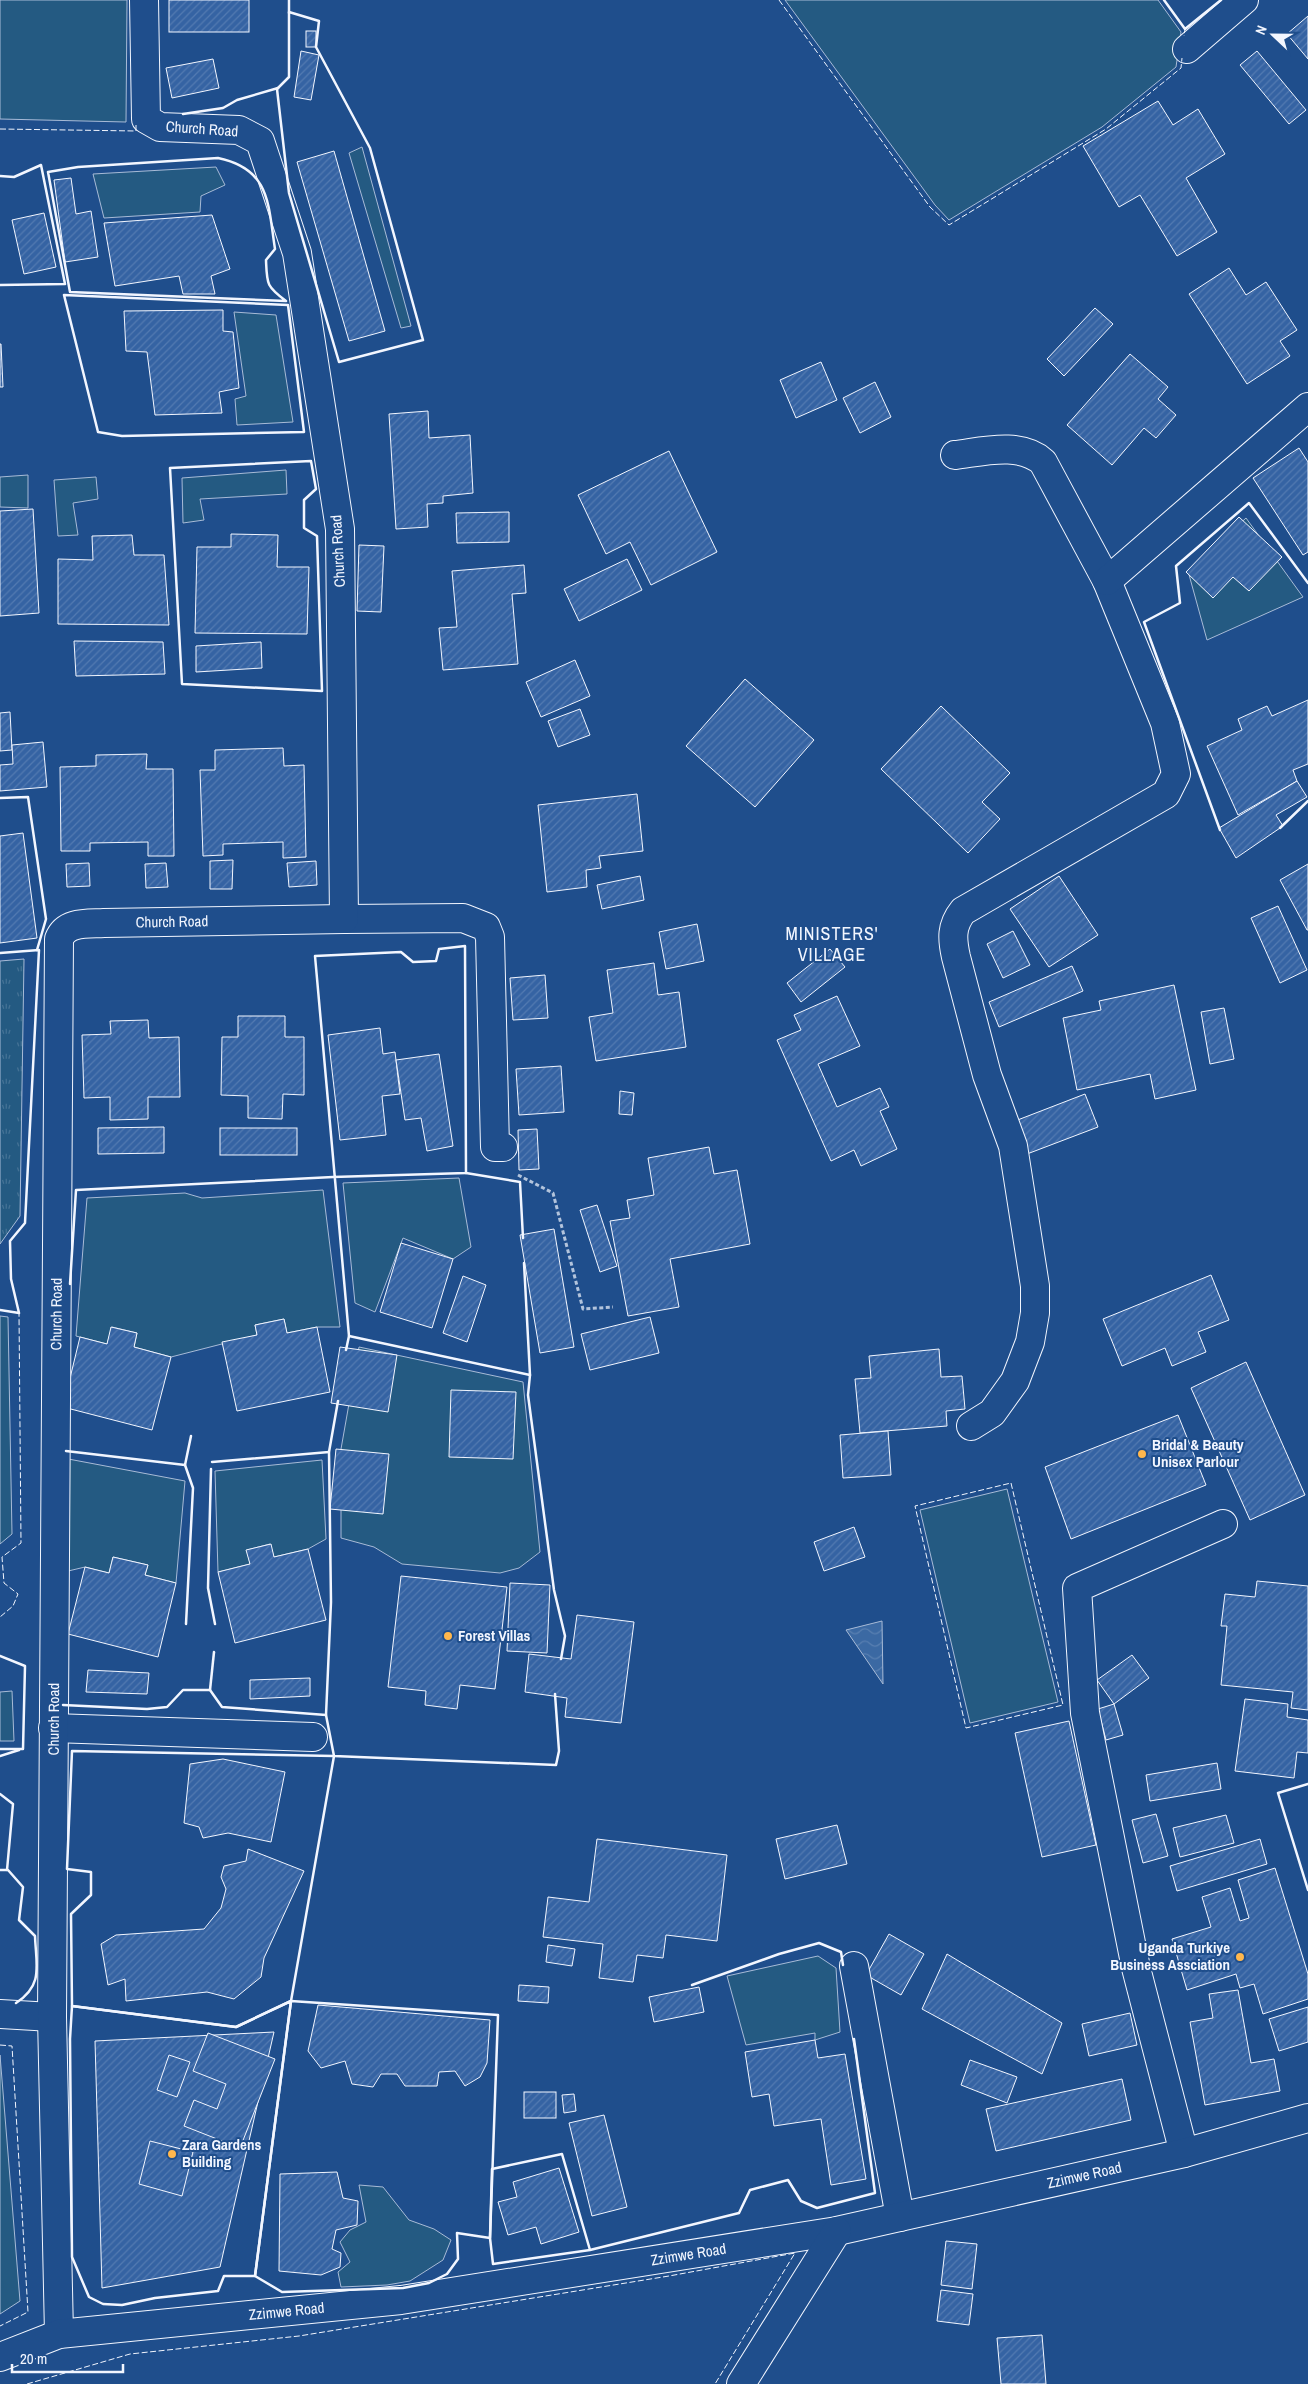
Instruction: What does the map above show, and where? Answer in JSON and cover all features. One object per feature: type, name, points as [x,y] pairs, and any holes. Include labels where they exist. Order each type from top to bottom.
[{"type":"street","name":"Church Road","points":[[59,2334],[52,2016],[58,939],[62,931],[70,926],[104,922],[344,920],[340,529],[297,253],[260,141],[239,130],[160,127],[146,119],[144,0]]},
{"type":"street","points":[[1187,49],[1244,0]]},
{"type":"street","points":[[1107,581],[1308,407]]},
{"type":"street","points":[[954,455],[1015,450],[1037,457],[1042,462],[1107,581],[1165,723],[1176,774],[1166,794],[963,911],[956,920],[952,939],[956,957],[986,1075],[1013,1146],[1035,1286],[1035,1313],[1030,1342],[1014,1381],[992,1413],[971,1426]]},
{"type":"street","points":[[344,920],[464,918],[486,927],[490,938],[499,1147]]},
{"type":"street","points":[[1184,2153],[1136,1968],[1085,1713],[1077,1588],[1224,1524]]},
{"type":"street","points":[[53,1728],[313,1737]]},
{"type":"street","points":[[854,1966],[900,2217]]},
{"type":"street","points":[[0,2014],[52,2016]]},
{"type":"street","name":"Zzimwe Road","points":[[0,2357],[59,2334],[401,2300],[837,2231],[1184,2153],[1308,2118]]},
{"type":"street","points":[[741,2384],[837,2231]]},
{"type":"path","points":[[499,1147],[501,1167],[553,1193],[582,1309],[613,1308]]},
{"type":"green space","points":[[0,0],[127,0],[126,122],[0,119]]},
{"type":"green space","points":[[785,0],[1158,0],[1181,32],[1176,67],[1102,127],[949,220],[935,205]]},
{"type":"green space","points":[[362,147],[411,326],[401,328],[349,153]]},
{"type":"green space","points":[[216,167],[225,185],[201,196],[200,212],[104,218],[93,174]]},
{"type":"green space","points":[[234,312],[276,315],[293,422],[237,425],[235,399],[246,396]]},
{"type":"green space","points":[[286,470],[287,494],[200,499],[204,520],[183,523],[182,478]]},
{"type":"green space","points":[[28,475],[28,508],[0,507],[0,477]]},
{"type":"green space","points":[[96,477],[98,499],[73,503],[78,535],[58,536],[54,480]]},
{"type":"green space","points":[[1246,518],[1303,597],[1207,640],[1188,571]]},
{"type":"green space","points":[[24,959],[20,1216],[0,1244],[0,961]]},
{"type":"green space","points":[[459,1178],[471,1247],[453,1259],[403,1238],[375,1312],[355,1303],[343,1183]]},
{"type":"green space","points":[[323,1190],[340,1327],[317,1327],[287,1333],[284,1319],[255,1325],[257,1335],[171,1357],[134,1347],[137,1333],[112,1327],[107,1344],[76,1336],[87,1198],[185,1193],[202,1198]]},
{"type":"green space","points":[[0,1316],[8,1317],[12,1534],[0,1544]]},
{"type":"green space","points":[[359,1347],[523,1382],[540,1552],[519,1568],[500,1573],[402,1564],[374,1547],[341,1538],[341,1449]]},
{"type":"green space","points":[[63,1458],[185,1481],[176,1583],[145,1575],[148,1565],[113,1557],[109,1573],[85,1567],[64,1572]]},
{"type":"green space","points":[[322,1460],[326,1539],[308,1549],[274,1557],[270,1544],[247,1550],[250,1564],[218,1572],[215,1471]]},
{"type":"green space","points":[[1007,1489],[1058,1702],[970,1723],[920,1510]]},
{"type":"green space","points":[[12,1691],[14,1741],[0,1741],[0,1692]]},
{"type":"green space","points":[[818,1956],[836,1968],[840,2032],[815,2040],[815,2033],[746,2045],[727,1976]]},
{"type":"green space","points":[[0,2055],[20,2301],[0,2314]]},
{"type":"green space","points":[[359,2185],[383,2187],[409,2220],[434,2229],[451,2240],[443,2260],[410,2281],[387,2285],[341,2287],[338,2272],[350,2262],[340,2242],[350,2230],[366,2222]]},
{"type":"water","points":[[882,1621],[883,1684],[846,1630]]},
{"type":"building","points":[[169,0],[249,0],[249,32],[169,32]]},
{"type":"building","points":[[1308,16],[1308,59],[1287,34]]},
{"type":"building","points":[[306,31],[316,31],[316,47],[306,47]]},
{"type":"building","points":[[301,51],[319,55],[311,100],[294,97]]},
{"type":"building","points":[[1257,51],[1306,110],[1289,124],[1240,65]]},
{"type":"building","points":[[213,59],[219,88],[172,98],[166,68]]},
{"type":"building","points":[[1158,101],[1173,125],[1198,109],[1225,154],[1186,178],[1217,232],[1177,256],[1140,195],[1119,207],[1083,146]]},
{"type":"building","points":[[334,151],[385,331],[349,341],[297,162]]},
{"type":"building","points":[[71,178],[76,214],[91,211],[98,257],[65,262],[54,180]]},
{"type":"building","points":[[44,213],[56,267],[24,274],[12,220]]},
{"type":"building","points":[[212,215],[230,269],[211,276],[215,294],[183,294],[179,276],[115,286],[104,223]]},
{"type":"building","points":[[1229,268],[1246,295],[1266,282],[1297,330],[1280,341],[1290,356],[1247,384],[1189,294]]},
{"type":"building","points":[[1095,308],[1113,324],[1064,376],[1047,359]]},
{"type":"building","points":[[223,310],[223,331],[233,332],[239,388],[219,392],[222,413],[155,415],[147,352],[126,351],[124,311]]},
{"type":"building","points":[[1,344],[3,387],[0,387]]},
{"type":"building","points":[[1130,354],[1168,387],[1158,399],[1176,415],[1156,438],[1144,428],[1112,465],[1067,425]]},
{"type":"building","points":[[821,362],[837,400],[796,418],[780,380]]},
{"type":"building","points":[[875,382],[891,417],[860,433],[843,398]]},
{"type":"building","points":[[428,411],[429,438],[470,435],[473,493],[443,496],[443,503],[427,504],[428,527],[396,529],[389,414]]},
{"type":"building","points":[[1299,448],[1308,462],[1308,552],[1303,555],[1253,478]]},
{"type":"building","points":[[669,451],[717,552],[651,585],[630,542],[606,554],[578,495]]},
{"type":"building","points":[[33,509],[39,613],[0,616],[0,511]]},
{"type":"building","points":[[509,512],[509,542],[457,543],[456,513]]},
{"type":"building","points":[[1239,517],[1282,557],[1249,591],[1233,577],[1213,598],[1186,572]]},
{"type":"building","points":[[231,534],[278,535],[277,567],[309,567],[307,634],[195,633],[197,547],[231,547]]},
{"type":"building","points":[[132,535],[134,555],[164,555],[169,625],[58,624],[58,559],[93,560],[92,536]]},
{"type":"building","points":[[359,545],[384,546],[381,612],[357,611]]},
{"type":"building","points":[[627,559],[642,590],[579,621],[564,589]]},
{"type":"building","points":[[524,565],[526,593],[512,594],[518,664],[443,670],[439,628],[457,627],[452,571]]},
{"type":"building","points":[[74,641],[163,642],[165,674],[76,676]]},
{"type":"building","points":[[261,642],[262,668],[196,672],[196,646]]},
{"type":"building","points":[[575,660],[590,696],[541,717],[526,682]]},
{"type":"building","points":[[745,679],[814,740],[755,807],[686,746]]},
{"type":"building","points":[[1308,700],[1308,764],[1293,770],[1297,781],[1238,815],[1207,746],[1242,730],[1238,719],[1267,706],[1272,716]]},
{"type":"building","points":[[941,706],[1010,773],[982,802],[1000,819],[968,853],[881,769]]},
{"type":"building","points":[[580,709],[590,735],[558,747],[548,721]]},
{"type":"building","points":[[10,712],[12,750],[0,751],[0,713]]},
{"type":"building","points":[[43,742],[47,787],[0,791],[0,765],[13,764],[12,745]]},
{"type":"building","points":[[283,748],[284,766],[304,765],[306,857],[283,858],[283,842],[223,844],[223,855],[203,856],[200,770],[215,770],[215,750]]},
{"type":"building","points":[[147,754],[146,769],[173,769],[174,856],[148,856],[148,842],[90,843],[90,851],[61,851],[60,767],[96,766],[96,755]]},
{"type":"building","points":[[1297,781],[1307,797],[1276,815],[1283,826],[1236,858],[1219,828]]},
{"type":"building","points":[[637,794],[643,851],[599,856],[601,868],[586,870],[587,887],[547,892],[538,805]]},
{"type":"building","points":[[23,833],[37,938],[0,943],[0,836]]},
{"type":"building","points":[[233,860],[232,889],[210,889],[210,861]]},
{"type":"building","points":[[316,861],[317,885],[289,887],[287,863]]},
{"type":"building","points":[[89,863],[90,886],[67,887],[66,864]]},
{"type":"building","points":[[166,863],[168,887],[146,888],[145,864]]},
{"type":"building","points":[[1308,864],[1308,930],[1307,930],[1280,880]]},
{"type":"building","points":[[640,876],[644,900],[602,909],[597,885]]},
{"type":"building","points":[[1059,876],[1098,935],[1049,967],[1010,909]]},
{"type":"building","points":[[1278,906],[1307,970],[1280,983],[1251,918]]},
{"type":"building","points":[[697,924],[704,961],[666,969],[659,932]]},
{"type":"building","points":[[1013,931],[1030,965],[1003,978],[987,944]]},
{"type":"building","points":[[830,949],[845,967],[801,1002],[787,983]]},
{"type":"building","points":[[654,963],[658,995],[679,992],[686,1047],[596,1061],[589,1017],[613,1013],[607,970]]},
{"type":"building","points":[[1072,966],[1083,991],[999,1027],[989,1002]]},
{"type":"building","points":[[545,975],[548,1018],[513,1020],[510,978]]},
{"type":"building","points":[[1174,985],[1196,1090],[1155,1099],[1150,1074],[1077,1090],[1063,1018],[1101,1010],[1099,1001]]},
{"type":"building","points":[[837,996],[860,1046],[818,1064],[837,1107],[880,1088],[889,1107],[880,1111],[897,1149],[861,1166],[854,1150],[831,1161],[777,1040],[801,1030],[794,1015]]},
{"type":"building","points":[[1224,1008],[1234,1059],[1210,1064],[1201,1012]]},
{"type":"building","points":[[238,1016],[285,1016],[285,1037],[304,1037],[304,1095],[283,1094],[282,1119],[248,1118],[248,1096],[221,1095],[222,1037],[238,1037]]},
{"type":"building","points":[[148,1020],[149,1038],[179,1037],[180,1097],[148,1097],[148,1119],[110,1120],[110,1097],[84,1098],[82,1035],[111,1034],[110,1021]]},
{"type":"building","points":[[380,1028],[383,1054],[395,1052],[400,1094],[382,1096],[386,1135],[340,1140],[328,1035]]},
{"type":"building","points":[[439,1054],[453,1146],[427,1151],[421,1118],[405,1120],[396,1060]]},
{"type":"building","points":[[561,1066],[564,1112],[519,1115],[516,1069]]},
{"type":"building","points":[[620,1091],[634,1093],[632,1115],[619,1114]]},
{"type":"building","points":[[1085,1094],[1098,1127],[1027,1154],[1015,1121]]},
{"type":"building","points":[[164,1127],[164,1153],[98,1154],[98,1128]]},
{"type":"building","points":[[220,1128],[297,1128],[297,1155],[220,1155]]},
{"type":"building","points":[[537,1129],[539,1169],[519,1170],[518,1130]]},
{"type":"building","points":[[709,1147],[714,1174],[737,1170],[750,1244],[670,1259],[679,1307],[628,1316],[610,1221],[630,1218],[627,1200],[654,1195],[648,1158]]},
{"type":"building","points":[[597,1205],[617,1266],[600,1272],[580,1210]]},
{"type":"building","points":[[554,1229],[574,1347],[540,1353],[520,1235]]},
{"type":"building","points":[[401,1243],[453,1259],[432,1328],[380,1312]]},
{"type":"building","points":[[1211,1275],[1229,1320],[1198,1332],[1206,1352],[1172,1366],[1165,1348],[1122,1366],[1103,1319]]},
{"type":"building","points":[[463,1276],[486,1285],[467,1342],[443,1333]]},
{"type":"building","points":[[650,1317],[659,1353],[590,1370],[581,1334]]},
{"type":"building","points":[[284,1319],[287,1333],[317,1327],[330,1392],[237,1411],[222,1342],[257,1335],[255,1325]]},
{"type":"building","points":[[111,1327],[137,1333],[134,1347],[171,1357],[152,1430],[63,1407],[80,1337],[107,1344]]},
{"type":"building","points":[[340,1347],[397,1355],[388,1412],[331,1403]]},
{"type":"building","points":[[939,1349],[941,1377],[962,1376],[965,1409],[946,1411],[947,1426],[860,1433],[855,1379],[871,1378],[869,1356]]},
{"type":"building","points":[[1246,1362],[1305,1495],[1250,1520],[1191,1388]]},
{"type":"building","points":[[451,1390],[516,1392],[513,1459],[449,1457]]},
{"type":"building","points":[[1178,1415],[1206,1485],[1071,1539],[1045,1467]]},
{"type":"building","points":[[888,1431],[891,1475],[843,1478],[840,1435]]},
{"type":"building","points":[[336,1449],[389,1454],[383,1514],[330,1509]]},
{"type":"building","points":[[854,1527],[865,1557],[824,1571],[814,1542]]},
{"type":"building","points":[[271,1544],[274,1557],[308,1549],[326,1620],[235,1643],[218,1572],[250,1564],[246,1550]]},
{"type":"building","points":[[113,1557],[148,1565],[145,1575],[176,1583],[158,1657],[68,1634],[85,1567],[109,1573]]},
{"type":"building","name":"Forest Villas","points":[[401,1576],[507,1587],[495,1689],[460,1685],[457,1709],[425,1705],[426,1691],[388,1687]]},
{"type":"building","points":[[1257,1581],[1308,1586],[1308,1710],[1291,1708],[1293,1692],[1221,1685],[1227,1626],[1221,1626],[1225,1594],[1255,1597]]},
{"type":"building","points":[[510,1583],[550,1585],[547,1653],[507,1651]]},
{"type":"building","points":[[577,1615],[634,1622],[621,1723],[565,1717],[567,1698],[525,1692],[529,1654],[571,1659]]},
{"type":"building","points":[[1132,1655],[1149,1678],[1114,1704],[1097,1680]]},
{"type":"building","points":[[88,1670],[149,1673],[147,1694],[86,1692]]},
{"type":"building","points":[[310,1678],[310,1696],[250,1699],[250,1680]]},
{"type":"building","points":[[1245,1699],[1288,1704],[1287,1717],[1308,1720],[1308,1753],[1297,1752],[1294,1778],[1235,1771]]},
{"type":"building","points":[[1114,1704],[1123,1735],[1106,1740],[1098,1709]]},
{"type":"building","points":[[1069,1721],[1096,1845],[1042,1857],[1015,1733]]},
{"type":"building","points":[[223,1759],[285,1772],[271,1842],[228,1833],[203,1838],[199,1827],[184,1823],[190,1764]]},
{"type":"building","points":[[1217,1763],[1221,1789],[1150,1801],[1146,1775]]},
{"type":"building","points":[[1156,1814],[1168,1856],[1143,1863],[1132,1820]]},
{"type":"building","points":[[1226,1815],[1234,1843],[1180,1857],[1173,1828]]},
{"type":"building","points":[[837,1825],[847,1864],[785,1879],[776,1839]]},
{"type":"building","points":[[597,1839],[727,1855],[717,1941],[666,1935],[663,1958],[637,1955],[633,1982],[599,1978],[603,1944],[543,1937],[548,1897],[589,1902]]},
{"type":"building","points":[[1260,1839],[1267,1864],[1177,1891],[1170,1866]]},
{"type":"building","points":[[248,1849],[304,1871],[264,1958],[261,1977],[234,1999],[207,1992],[126,2001],[125,1979],[108,1985],[101,1944],[116,1935],[204,1929],[221,1908],[226,1889],[221,1877],[224,1866],[246,1861]]},
{"type":"building","name":"Uganda Turkiye Business Assciation","points":[[1275,1868],[1308,1974],[1308,1999],[1263,2014],[1254,1984],[1240,1988],[1236,1974],[1187,1990],[1172,1939],[1211,1927],[1202,1897],[1230,1888],[1240,1921],[1249,1918],[1238,1880]]},
{"type":"building","points":[[889,1934],[924,1954],[901,1995],[866,1975]]},
{"type":"building","points":[[548,1945],[575,1949],[572,1966],[546,1962]]},
{"type":"building","points":[[947,1954],[1062,2023],[1042,2074],[922,2009]]},
{"type":"building","points":[[519,1985],[549,1987],[548,2003],[518,2001]]},
{"type":"building","points":[[699,1987],[704,2012],[654,2022],[649,1997]]},
{"type":"building","points":[[1238,1990],[1251,2063],[1274,2059],[1280,2091],[1205,2105],[1190,2022],[1213,2018],[1209,1994]]},
{"type":"building","points":[[318,2005],[490,2020],[487,2063],[480,2077],[465,2086],[455,2071],[439,2072],[437,2086],[405,2086],[397,2074],[381,2074],[373,2087],[352,2084],[345,2061],[321,2068],[308,2051]]},
{"type":"building","points":[[1308,2007],[1308,2042],[1279,2051],[1269,2019]]},
{"type":"building","points":[[1130,2013],[1137,2045],[1089,2056],[1082,2024]]},
{"type":"building","name":"Zara Gardens Building","points":[[274,2032],[220,2267],[102,2288],[95,2041]]},
{"type":"building","points":[[208,2033],[275,2059],[240,2148],[184,2126],[194,2100],[217,2109],[226,2084],[193,2071]]},
{"type":"building","points":[[815,2040],[818,2058],[845,2054],[866,2179],[831,2185],[821,2119],[774,2126],[769,2094],[752,2097],[745,2052]]},
{"type":"building","points":[[169,2055],[190,2062],[177,2097],[157,2090]]},
{"type":"building","points":[[970,2060],[1017,2077],[1007,2103],[961,2085]]},
{"type":"building","points":[[1122,2079],[1131,2120],[996,2151],[986,2109]]},
{"type":"building","points":[[524,2092],[556,2092],[556,2118],[524,2118]]},
{"type":"building","points":[[574,2094],[576,2111],[564,2113],[562,2095]]},
{"type":"building","points":[[604,2115],[627,2207],[592,2216],[569,2123]]},
{"type":"building","points":[[150,2141],[193,2152],[182,2196],[139,2184]]},
{"type":"building","points":[[559,2168],[579,2232],[541,2244],[536,2227],[508,2235],[498,2202],[517,2197],[513,2182]]},
{"type":"building","points":[[337,2172],[343,2198],[358,2201],[357,2225],[336,2230],[332,2249],[341,2253],[340,2267],[321,2275],[279,2271],[280,2174]]},
{"type":"building","points":[[946,2241],[977,2244],[972,2289],[941,2285]]},
{"type":"building","points":[[941,2290],[973,2294],[969,2325],[937,2321]]},
{"type":"building","points":[[1042,2335],[1046,2384],[1001,2384],[997,2338]]},
{"type":"fence","points":[[779,0],[930,207],[949,225],[1106,129],[1181,68],[1182,58]]},
{"type":"fence","points":[[1164,0],[1185,29],[1184,36]]},
{"type":"fence","points":[[0,129],[136,131],[136,125]]},
{"type":"fence","points":[[0,1310],[19,1313],[21,1543],[2,1557],[4,1583],[18,1594],[13,1606],[0,1617]]},
{"type":"fence","points":[[1011,1483],[1063,1705],[966,1728],[915,1506],[1011,1483]]},
{"type":"fence","points":[[0,2045],[12,2046],[28,2312],[0,2326]]},
{"type":"fence","points":[[27,2384],[130,2354],[299,2336],[669,2276],[795,2253],[715,2384]]},
{"type":"wall","points":[[289,0],[289,13]]},
{"type":"wall","points":[[1164,0],[1185,29],[1221,0]]},
{"type":"wall","points":[[289,12],[319,21],[316,47],[370,148],[423,340],[339,362],[289,193],[277,89],[289,77],[289,12]]},
{"type":"wall","points":[[183,114],[223,108],[237,100],[278,88]]},
{"type":"wall","points":[[218,158],[235,163],[248,171],[264,191],[271,218],[275,249],[266,260],[267,280],[271,288],[286,301],[70,292],[48,172],[78,167],[218,158]]},
{"type":"wall","points":[[0,176],[14,177],[41,165],[65,284],[0,285]]},
{"type":"wall","points":[[64,295],[288,305],[304,432],[122,436],[98,432],[64,295]]},
{"type":"wall","points":[[311,461],[316,489],[304,500],[304,528],[317,536],[322,691],[182,684],[170,468],[311,461]]},
{"type":"wall","points":[[1220,830],[1144,622],[1180,603],[1176,566],[1249,503],[1308,583]]},
{"type":"wall","points":[[0,798],[28,797],[46,919],[37,950]]},
{"type":"wall","points":[[1280,828],[1308,801]]},
{"type":"wall","points":[[70,1284],[76,1190],[333,1177],[466,1173],[465,946],[439,949],[436,961],[413,962],[401,952],[315,956],[349,1336],[530,1375],[524,1263]]},
{"type":"wall","points":[[0,953],[39,950],[25,1223],[10,1241],[11,1279],[19,1313],[0,1310]]},
{"type":"wall","points":[[466,1173],[520,1182],[523,1238]]},
{"type":"wall","points":[[346,1350],[349,1336]]},
{"type":"wall","points":[[530,1375],[528,1395],[554,1590],[565,1636],[561,1659]]},
{"type":"wall","points":[[338,1401],[329,1452],[331,1602],[326,1715],[334,1756],[556,1765],[559,1751],[555,1694]]},
{"type":"wall","points":[[66,1451],[185,1465],[191,1436]]},
{"type":"wall","points":[[212,1462],[329,1452]]},
{"type":"wall","points":[[185,1465],[193,1488],[186,1624]]},
{"type":"wall","points":[[211,1469],[208,1588],[215,1624]]},
{"type":"wall","points":[[210,1690],[214,1652]]},
{"type":"wall","points":[[0,1656],[25,1666],[23,1749],[0,1749]]},
{"type":"wall","points":[[63,1705],[147,1709],[167,1707],[183,1690],[210,1690],[222,1707],[326,1715]]},
{"type":"wall","points":[[0,1756],[19,1750]]},
{"type":"wall","points":[[72,1751],[334,1756],[291,2001],[236,2027],[72,2006],[71,1914],[91,1895],[91,1872],[67,1869],[72,1751]]},
{"type":"wall","points":[[1308,1784],[1278,1793],[1308,1890]]},
{"type":"wall","points":[[0,1794],[13,1804],[7,1870]]},
{"type":"wall","points":[[0,1870],[8,1870],[23,1887],[19,1920],[35,1936],[37,1965],[35,1982],[25,1996],[16,2003]]},
{"type":"wall","points":[[692,1985],[779,1954],[819,1943],[841,1952],[843,1965]]},
{"type":"wall","points":[[291,2001],[498,2015],[490,2238],[457,2233],[458,2259],[447,2274],[429,2283],[403,2288],[282,2292],[255,2276],[291,2001]]},
{"type":"wall","points":[[291,2001],[255,2276],[224,2276],[218,2291],[155,2298],[122,2305],[103,2304],[89,2297],[72,2257],[70,2039],[72,2006],[236,2027],[291,2001]]},
{"type":"wall","points":[[590,2250],[562,2154],[492,2169],[490,2238],[493,2264],[590,2250],[739,2213],[750,2190],[788,2180],[801,2201],[817,2208],[875,2193],[854,2039]]},
{"type":"place","name":"Bridal & Beauty Unisex Parlour","points":[[1142,1454]]},
{"type":"place","name":"Forest Villas","points":[[448,1636]]},
{"type":"place","name":"Uganda Turkiye Business Assciation","points":[[1240,1957]]},
{"type":"place","name":"Zara Gardens Building","points":[[172,2154]]},
{"type":"district","name":"MINISTERS' VILLAGE","points":[[832,944]]}]
